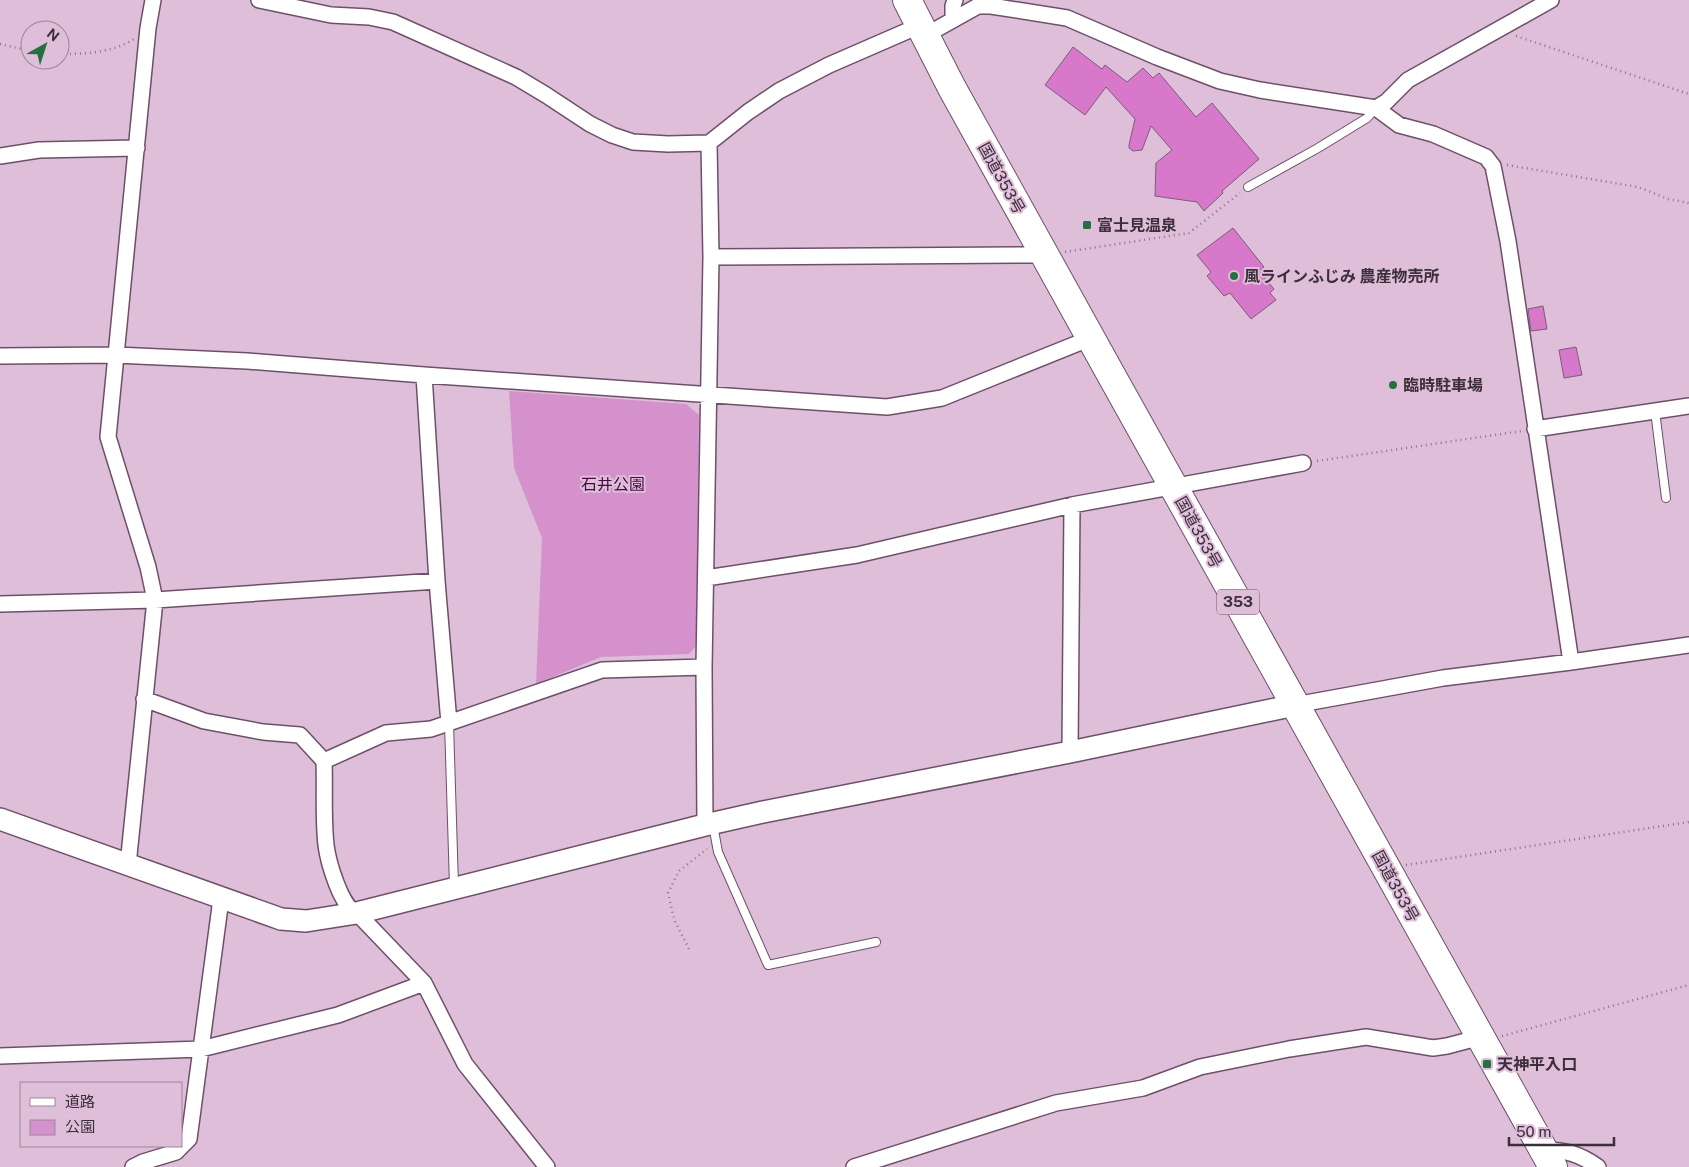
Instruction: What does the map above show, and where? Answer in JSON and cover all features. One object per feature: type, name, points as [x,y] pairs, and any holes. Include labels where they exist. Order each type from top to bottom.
[{"type":"highway","name":"国道353号","points":[[907,0],[952,88],[1548,1159]]},
{"type":"street","points":[[128,865],[155,600],[148,567],[108,437],[148,28],[153,0]]},
{"type":"street","points":[[259,0],[330,15],[369,17],[393,22],[516,77],[590,124],[612,135],[633,142],[668,144],[709,143],[779,90],[829,65],[953,19],[978,6],[991,6],[1067,18],[1157,57],[1220,81],[1260,90],[1376,108],[1399,126],[1442,138],[1486,157],[1493,166],[1508,242],[1571,662]]},
{"type":"street","points":[[953,19],[955,0]]},
{"type":"street","points":[[1376,108],[1386,102],[1408,80],[1551,0]]},
{"type":"street","points":[[709,143],[711,257],[704,668],[711,830]]},
{"type":"street","points":[[0,156],[39,150],[137,148]]},
{"type":"street","points":[[711,257],[1046,257]]},
{"type":"street","points":[[0,356],[116,354],[246,361],[708,395],[887,406],[942,398],[1091,338]]},
{"type":"street","points":[[424,375],[449,723]]},
{"type":"street","points":[[1535,429],[1689,406]]},
{"type":"street","points":[[706,578],[857,555],[1072,505],[1304,463]]},
{"type":"street","points":[[1070,752],[1072,505]]},
{"type":"street","points":[[0,604],[155,600],[438,581]]},
{"type":"street","points":[[0,819],[281,919],[306,921],[357,913],[454,888],[711,830],[763,812],[1070,752],[1295,705],[1443,678],[1689,645]]},
{"type":"street","points":[[324,761],[386,733],[431,729],[602,670],[704,668]]},
{"type":"street","points":[[144,699],[204,721],[262,732],[300,735],[324,761],[326,846],[338,888],[353,911],[424,983],[465,1064],[547,1167]]},
{"type":"street","points":[[182,1146],[190,1139],[200,1049],[221,899]]},
{"type":"street","points":[[0,1056],[200,1049],[338,1016],[424,983]]},
{"type":"street","points":[[854,1167],[1056,1103],[1143,1088],[1200,1067],[1289,1048],[1366,1036],[1433,1048],[1482,1039]]},
{"type":"street","points":[[133,1167],[176,1152],[181,1147]]},
{"type":"street","points":[[1548,1159],[1561,1150],[1576,1154],[1598,1167]]},
{"type":"lane","points":[[1248,187],[1359,123],[1367,118],[1376,108]]},
{"type":"lane","points":[[1655,411],[1666,498]]},
{"type":"lane","points":[[449,723],[454,888]]},
{"type":"lane","points":[[711,830],[718,852],[768,965],[876,942]]},
{"type":"path","points":[[70,54],[93,53],[120,46],[140,36],[148,28]]},
{"type":"path","points":[[1498,30],[1689,94]]},
{"type":"path","points":[[0,44],[20,48]]},
{"type":"path","points":[[1493,166],[1512,164],[1638,187],[1668,199],[1689,203]]},
{"type":"path","points":[[1046,257],[1189,233],[1248,187]]},
{"type":"path","points":[[1304,463],[1535,429]]},
{"type":"path","points":[[1386,868],[1689,822]]},
{"type":"path","points":[[689,949],[674,919],[668,893],[679,871],[711,830]]},
{"type":"path","points":[[1482,1039],[1689,985]]},
{"type":"green space","name":"石井公園","points":[[509,391],[686,404],[699,415],[696,646],[689,654],[601,657],[536,684],[542,538],[514,468]]},
{"type":"building","points":[[1073,47],[1102,69],[1105,65],[1127,82],[1143,68],[1153,78],[1159,73],[1196,117],[1212,103],[1259,159],[1222,191],[1223,193],[1204,211],[1197,202],[1155,196],[1156,163],[1172,150],[1151,126],[1142,150],[1133,151],[1129,148],[1129,145],[1135,119],[1106,87],[1085,115],[1045,85]]},
{"type":"building","points":[[1233,228],[1264,267],[1259,271],[1274,289],[1270,293],[1276,300],[1251,319],[1230,293],[1224,296],[1207,276],[1211,272],[1197,255]]},
{"type":"building","points":[[1543,306],[1547,329],[1531,331],[1528,309]]},
{"type":"building","points":[[1576,347],[1582,375],[1564,378],[1559,350]]},
{"type":"place","name":"富士見温泉","points":[[1087,225]]},
{"type":"place","name":"風ラインふじみ 農産物売所","points":[[1234,276]]},
{"type":"place","name":"臨時駐車場","points":[[1393,385]]},
{"type":"place","name":"天神平入口","points":[[1487,1064]]}]
